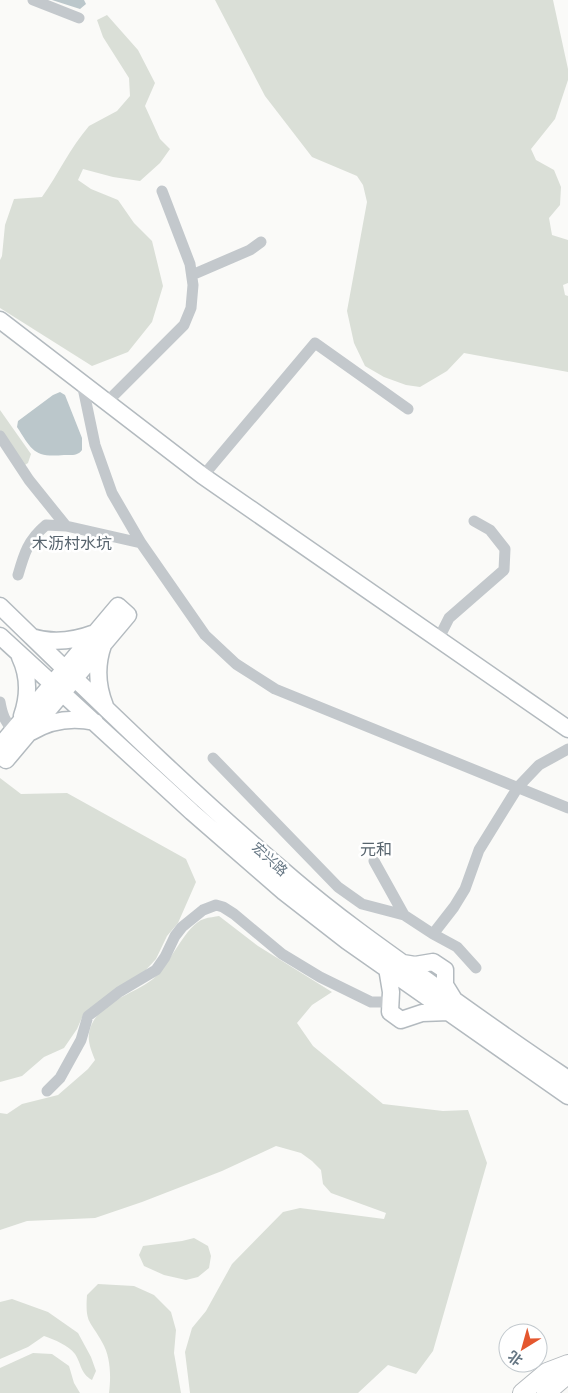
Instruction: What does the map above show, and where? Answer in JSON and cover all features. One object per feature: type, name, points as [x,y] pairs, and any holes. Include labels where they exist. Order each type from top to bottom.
[{"type":"main road","points":[[522,1393],[548,1372],[568,1364]]},
{"type":"main road","points":[[546,1393],[568,1374]]},
{"type":"street","points":[[33,0],[79,18]]},
{"type":"street","points":[[107,402],[184,325],[191,308],[193,285],[190,264],[162,191]]},
{"type":"street","points":[[192,275],[250,250],[261,242]]},
{"type":"street","points":[[0,320],[203,476],[568,729]]},
{"type":"street","points":[[203,476],[315,343],[408,409]]},
{"type":"street","points":[[82,383],[95,445],[112,493],[141,543],[205,635],[236,664],[276,689],[568,808]]},
{"type":"street","points":[[0,436],[29,480],[66,526]]},
{"type":"street","points":[[439,638],[449,618],[504,570],[505,549],[490,530],[474,521]]},
{"type":"street","points":[[18,576],[26,548],[46,525],[66,526],[141,543]]},
{"type":"street","name":"宏兴路","points":[[0,606],[189,787],[293,879],[394,965],[452,1006],[568,1096]]},
{"type":"street","name":"宏兴路","points":[[0,636],[192,812],[284,892],[347,941],[394,965]]},
{"type":"street","points":[[31,636],[48,641],[100,637]]},
{"type":"street","points":[[0,746],[19,730],[57,689],[100,637]]},
{"type":"street","points":[[100,637],[98,677],[106,708]]},
{"type":"street","points":[[0,755],[6,760],[19,730],[28,691],[25,670],[16,651]]},
{"type":"street","points":[[0,702],[6,723],[19,730],[76,719],[95,722]]},
{"type":"street","points":[[432,934],[454,907],[465,889],[479,850],[518,787],[539,765],[568,749]]},
{"type":"street","points":[[213,758],[338,887],[362,904],[404,915],[432,934],[457,947],[476,968]]},
{"type":"street","points":[[374,861],[404,915]]},
{"type":"street","points":[[47,1091],[60,1078],[81,1040],[88,1016],[119,992],[156,970],[182,927],[203,910],[216,906],[223,907],[234,914],[282,954],[320,977],[371,1002],[391,1002]]},
{"type":"street","points":[[394,965],[390,1012],[401,1020],[452,1006]]},
{"type":"street","name":"宏兴路","points":[[452,1006],[568,1078]]},
{"type":"shaded area","points":[[52,0],[84,0],[86,4],[80,9]]},
{"type":"shaded area","points":[[215,0],[553,0],[568,69],[568,80],[555,119],[531,149],[536,160],[554,170],[561,187],[560,205],[549,218],[552,235],[568,240],[568,283],[563,285],[565,295],[568,296],[568,372],[464,353],[447,371],[420,387],[406,385],[384,377],[365,366],[354,343],[347,311],[367,202],[363,185],[357,176],[312,157],[265,96]]},
{"type":"shaded area","points":[[107,15],[138,50],[155,83],[145,106],[160,139],[170,149],[160,163],[140,181],[113,177],[83,169],[78,180],[91,189],[118,200],[134,223],[152,241],[163,286],[152,322],[128,352],[92,366],[0,308],[0,260],[5,225],[14,199],[42,197],[89,126],[117,111],[130,96],[129,78],[103,37],[97,20]]},
{"type":"shaded area","points":[[60,392],[65,395],[82,438],[82,450],[72,455],[54,456],[40,454],[26,442],[17,427],[18,421],[53,395]]},
{"type":"shaded area","points":[[0,410],[31,454],[28,463],[17,470],[0,443]]},
{"type":"shaded area","points":[[0,778],[21,794],[67,793],[186,859],[196,882],[178,923],[167,936],[156,959],[143,973],[84,1013],[77,1029],[64,1048],[44,1057],[22,1076],[0,1082]]},
{"type":"shaded area","points":[[219,916],[258,946],[332,992],[312,1005],[297,1023],[313,1046],[383,1104],[443,1111],[468,1110],[487,1163],[433,1351],[416,1374],[388,1365],[358,1393],[190,1393],[185,1352],[192,1328],[206,1311],[232,1264],[283,1212],[300,1208],[384,1219],[386,1213],[331,1193],[323,1184],[321,1170],[301,1153],[276,1146],[222,1171],[95,1218],[27,1221],[0,1230],[0,1113],[7,1114],[22,1104],[58,1095],[88,1069],[95,1060],[89,1035],[91,1025],[99,1013],[113,1002],[153,979],[166,964],[184,936],[197,922]]},
{"type":"shaded area","points":[[194,1238],[208,1246],[211,1256],[209,1268],[198,1277],[186,1280],[164,1275],[144,1266],[139,1255],[143,1246]]},
{"type":"shaded area","points":[[98,1284],[134,1286],[154,1295],[171,1312],[176,1330],[174,1353],[181,1393],[109,1393],[109,1361],[102,1342],[89,1321],[87,1311],[87,1295]]},
{"type":"shaded area","points":[[12,1299],[48,1312],[78,1333],[96,1371],[92,1380],[83,1372],[75,1354],[69,1348],[44,1336],[28,1347],[0,1359],[0,1302]]},
{"type":"shaded area","points":[[33,1353],[52,1354],[69,1366],[74,1383],[80,1393],[0,1393],[0,1368]]},
{"type":"district","name":"木沥村水坑","points":[[72,543]]},
{"type":"district","name":"元和","points":[[376,849]]}]
